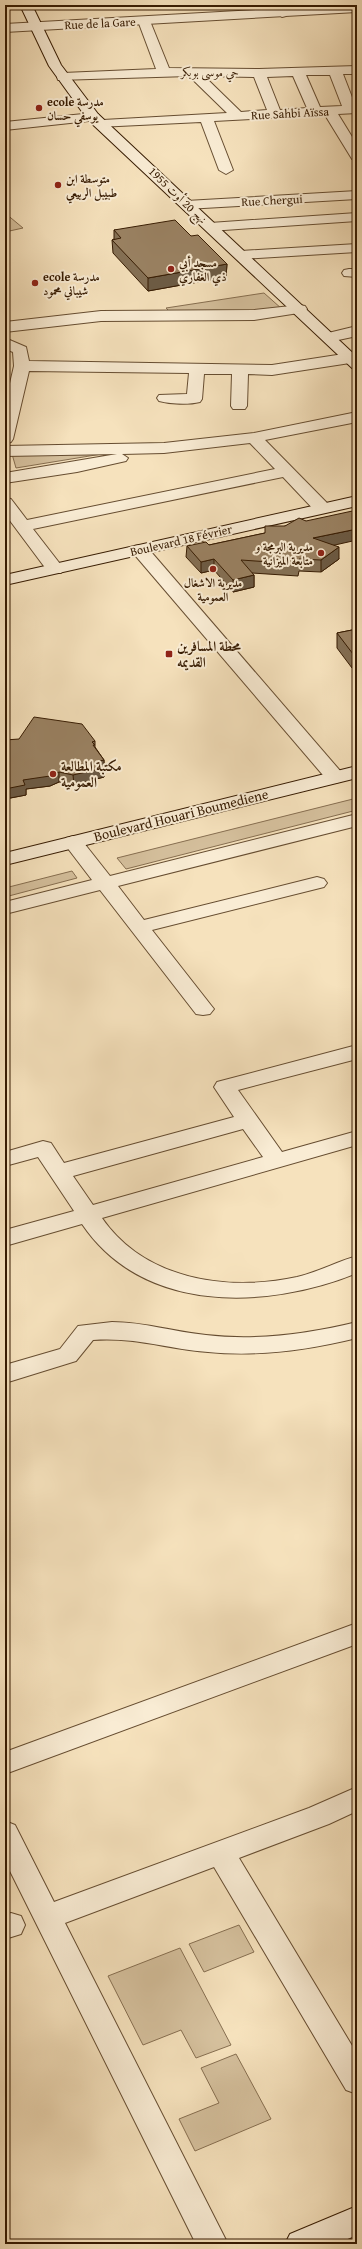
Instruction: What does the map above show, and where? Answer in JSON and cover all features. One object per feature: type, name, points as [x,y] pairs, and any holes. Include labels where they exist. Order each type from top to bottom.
[{"type":"street","name":"نهج 20 أوت 1955","points":[[26,5],[54,66],[98,121],[354,361]]},
{"type":"street","name":"Rue de la Gare","points":[[5,28],[144,21],[284,9],[357,8]]},
{"type":"street","points":[[144,21],[163,69],[357,58]]},
{"type":"street","name":"حي موسى بوبكر","points":[[63,77],[163,69],[192,72],[259,73],[357,70]]},
{"type":"street","points":[[335,71],[354,109]]},
{"type":"street","points":[[192,72],[238,116]]},
{"type":"street","points":[[298,72],[315,112]]},
{"type":"street","points":[[259,73],[276,114]]},
{"type":"street","name":"Rue Sahbi Aïssa","points":[[5,126],[98,121],[206,118],[354,109]]},
{"type":"street","points":[[329,111],[357,156]]},
{"type":"street","points":[[206,118],[226,170]]},
{"type":"street","name":"Rue Chergui","points":[[186,205],[357,195]]},
{"type":"street","points":[[210,227],[357,217]]},
{"type":"street","points":[[240,255],[357,248]]},
{"type":"street","points":[[5,327],[101,316],[254,315],[300,309]]},
{"type":"street","points":[[329,337],[357,331]]},
{"type":"street","points":[[5,343],[21,350],[22,366],[5,439]]},
{"type":"street","points":[[22,366],[272,370],[354,361]]},
{"type":"street","points":[[165,398],[194,399],[197,369]]},
{"type":"street","points":[[239,406],[240,370]]},
{"type":"street","points":[[5,451],[164,448],[254,438],[357,417]]},
{"type":"street","points":[[254,438],[322,508]]},
{"type":"street","points":[[5,478],[76,467],[164,448]]},
{"type":"street","points":[[23,526],[287,471]]},
{"type":"street","name":"Boulevard 18 Février","points":[[5,580],[357,500]]},
{"type":"street","points":[[5,503],[56,569]]},
{"type":"street","points":[[140,550],[336,777]]},
{"type":"street","name":"Boulevard Houari Boumediene","points":[[5,859],[357,772]]},
{"type":"street","points":[[5,908],[104,882],[357,820]]},
{"type":"street","points":[[73,842],[203,1009]]},
{"type":"street","points":[[140,927],[317,883]]},
{"type":"street","points":[[276,1160],[225,1087],[357,1052]]},
{"type":"street","points":[[59,1172],[248,1120]]},
{"type":"street","points":[[5,1238],[357,1138]]},
{"type":"street","points":[[5,1159],[43,1148],[97,1229],[110,1244],[139,1264],[166,1277],[215,1289],[259,1290],[291,1287],[330,1276],[357,1264]]},
{"type":"street","points":[[5,1374],[68,1355],[86,1332],[121,1330],[207,1344],[250,1345],[290,1344],[323,1339],[357,1330]]},
{"type":"street","points":[[5,1763],[357,1633]]},
{"type":"street","points":[[47,1917],[319,1816],[357,1798]]},
{"type":"street","points":[[5,1833],[212,2244]]},
{"type":"street","points":[[220,1852],[357,2081]]},
{"type":"street","points":[[301,2244],[357,2220]]},
{"type":"shaded area","points":[[5,213],[23,228],[5,232]]},
{"type":"shaded area","points":[[264,293],[282,309],[253,313],[170,312],[166,308]]},
{"type":"shaded area","points":[[114,452],[16,468],[12,454]]},
{"type":"shaded area","points":[[357,798],[357,810],[126,869],[117,858]]},
{"type":"shaded area","points":[[72,871],[77,878],[5,897],[5,888]]},
{"type":"shaded area","points":[[239,1925],[254,1952],[204,1972],[189,1944]]},
{"type":"shaded area","points":[[180,1948],[231,2045],[196,2058],[181,2030],[143,2045],[108,1976]]},
{"type":"shaded area","points":[[236,2054],[271,2119],[195,2151],[179,2119],[219,2103],[201,2068]]},
{"type":"building","name":"مسجد أبي ذي الغفاري","points":[[175,220],[191,236],[198,235],[227,264],[148,278],[112,240],[121,238],[114,230]]},
{"type":"building","points":[[357,510],[357,529],[313,538],[339,547],[321,560],[299,559],[298,564],[241,560],[254,575],[233,580],[214,559],[201,562],[187,546],[206,542],[209,545],[265,533],[265,526],[285,526],[299,518],[306,521]]},
{"type":"building","points":[[357,629],[357,653],[353,654],[337,633]]},
{"type":"building","points":[[34,717],[82,724],[95,741],[92,742],[104,760],[99,761],[104,768],[73,775],[59,772],[50,776],[23,780],[25,785],[5,789],[5,740],[19,739]]},
{"type":"place","name":"ecole مدرسة يوسفي حسان","points":[[39,108]]},
{"type":"place","name":"متوسطة ابن طبيبل الربيعي","points":[[58,185]]},
{"type":"place","name":"مسجد أبي ذي الغفاري","points":[[171,269]]},
{"type":"place","name":"ecole مدرسة شيباني محمود","points":[[35,283]]},
{"type":"place","name":"مديرية البرمجة و متابعة الميزانية","points":[[321,553]]},
{"type":"place","name":"مديرية الاشغال العمومية","points":[[213,569]]},
{"type":"place","name":"محطة المسافرين القديمه","points":[[169,654]]},
{"type":"place","name":"مكتبة المطالعة العمومية","points":[[53,774]]}]
